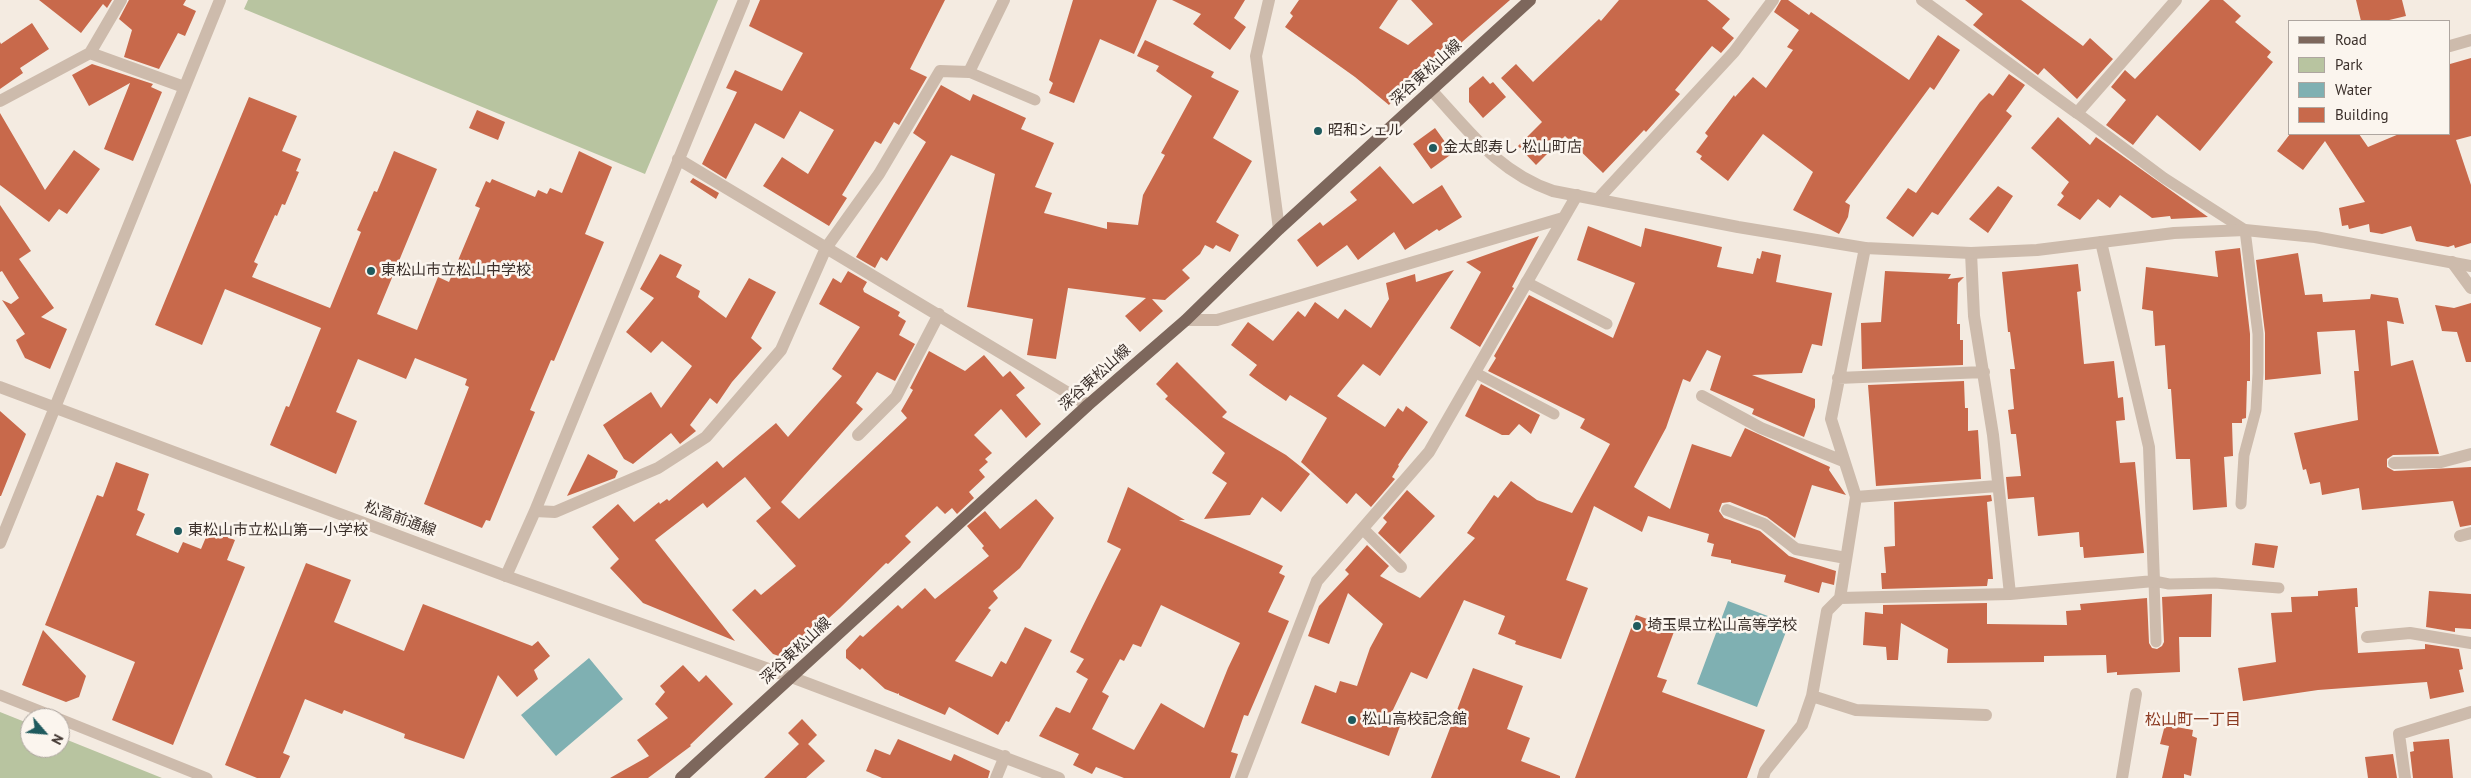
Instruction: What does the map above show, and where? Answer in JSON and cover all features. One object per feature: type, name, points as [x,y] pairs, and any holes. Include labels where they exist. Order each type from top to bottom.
[{"type":"main road","name":"深谷東松山線","points":[[681,778],[1088,405],[1186,320],[1279,229],[1530,0]]},
{"type":"street","points":[[0,102],[90,53],[121,0]]},
{"type":"street","points":[[0,543],[220,0]]},
{"type":"street","points":[[506,576],[535,511],[744,0]]},
{"type":"street","points":[[535,511],[555,512],[658,468],[706,438],[781,350],[826,248],[879,174],[940,71],[969,72],[1004,0]]},
{"type":"street","points":[[1270,0],[1256,56],[1279,229]]},
{"type":"street","points":[[1598,199],[1734,52],[1773,0]]},
{"type":"street","points":[[1922,0],[2076,113],[2176,0]]},
{"type":"street","points":[[2451,46],[2471,40]]},
{"type":"street","points":[[90,53],[184,87]]},
{"type":"street","points":[[1432,90],[1500,164],[1533,184],[1553,191],[1738,228],[1865,248],[1971,253],[2037,250],[2174,233],[2245,230],[2315,238],[2471,266]]},
{"type":"street","points":[[678,159],[1088,405]]},
{"type":"street","points":[[1241,778],[1317,581],[1428,452],[1476,373],[1577,195]]},
{"type":"street","points":[[1186,320],[1217,320],[1563,218]]},
{"type":"street","points":[[1840,598],[2010,594],[2154,581],[2149,447],[2101,242]]},
{"type":"street","points":[[1763,778],[1765,771],[1802,725],[1812,696],[1827,611],[1840,598],[1856,497],[1843,462],[1831,419],[1865,248]]},
{"type":"street","points":[[1971,253],[1974,316],[1993,434],[1997,486],[2010,594]]},
{"type":"street","points":[[2452,262],[2471,288]]},
{"type":"street","points":[[858,435],[896,397],[939,314]]},
{"type":"street","points":[[1838,378],[1984,372]]},
{"type":"street","name":"松高前通線","points":[[0,387],[506,576],[791,677],[1005,756],[1059,778]]},
{"type":"street","points":[[1702,396],[1761,428],[1843,462]]},
{"type":"street","points":[[2394,463],[2441,462],[2471,454]]},
{"type":"street","points":[[1856,497],[1997,486]]},
{"type":"street","points":[[1727,510],[1764,524],[1796,549],[1846,558]]},
{"type":"street","points":[[1363,529],[1401,567]]},
{"type":"street","points":[[2367,637],[2410,633],[2471,643]]},
{"type":"street","points":[[2122,778],[2136,694]]},
{"type":"street","points":[[1812,696],[1856,710],[1986,714]]},
{"type":"street","points":[[2405,778],[2399,734],[2471,712]]},
{"type":"street","points":[[996,778],[1005,756]]},
{"type":"lane","points":[[969,72],[1035,100]]},
{"type":"lane","points":[[2076,113],[2164,178],[2245,230],[2258,334],[2258,373],[2256,410],[2244,455],[2240,504]]},
{"type":"lane","points":[[1526,282],[1607,324]]},
{"type":"lane","points":[[1476,373],[1554,414]]},
{"type":"lane","points":[[2156,642],[2154,581],[2169,584],[2215,582],[2279,588]]},
{"type":"lane","points":[[0,695],[33,708]]},
{"type":"lane","points":[[70,722],[207,778]]},
{"type":"green space","points":[[248,0],[718,0],[645,174],[244,9]]},
{"type":"green space","points":[[0,712],[20,720],[20,758],[70,758],[70,741],[162,778],[0,778]]},
{"type":"water","points":[[1728,601],[1789,624],[1757,707],[1697,684]]},
{"type":"water","points":[[589,658],[623,699],[556,756],[521,715]]},
{"type":"building","points":[[39,0],[112,0],[107,8],[103,4],[81,33]]},
{"type":"building","points":[[129,0],[186,0],[183,5],[196,11],[185,36],[178,33],[159,69],[124,57],[132,30],[119,19]]},
{"type":"building","points":[[760,0],[945,0],[910,69],[927,77],[899,125],[894,122],[881,144],[875,141],[842,195],[847,198],[829,226],[763,186],[782,157],[808,174],[834,130],[800,111],[784,139],[755,123],[726,179],[702,164],[737,92],[726,88],[735,70],[782,91],[803,53],[749,26]]},
{"type":"building","points":[[1073,0],[1157,0],[1134,54],[1100,39],[1074,103],[1049,93],[1053,83],[1049,80]]},
{"type":"building","points":[[1172,0],[1245,0],[1234,18],[1246,27],[1230,50],[1193,24],[1201,14]]},
{"type":"building","points":[[1299,0],[1398,0],[1379,28],[1408,45],[1433,24],[1411,0],[1510,0],[1454,49],[1448,41],[1423,72],[1418,69],[1389,105],[1355,77],[1285,27],[1293,16],[1290,13]]},
{"type":"building","points":[[1619,0],[1707,0],[1730,19],[1722,28],[1734,38],[1721,53],[1712,46],[1675,90],[1680,94],[1646,132],[1644,130],[1603,173],[1565,136],[1536,165],[1518,146],[1542,122],[1501,78],[1516,64],[1533,82],[1599,19],[1601,21]]},
{"type":"building","points":[[1781,0],[1788,0],[1809,15],[1811,12],[1909,80],[1938,35],[1960,50],[1934,90],[1930,87],[1845,202],[1850,205],[1848,217],[1839,234],[1793,210],[1813,172],[1763,134],[1728,181],[1700,159],[1702,156],[1696,152],[1708,136],[1705,133],[1734,95],[1735,97],[1753,77],[1766,88],[1793,50],[1787,47],[1799,30],[1774,12]]},
{"type":"building","points":[[1965,0],[2021,0],[2083,46],[2090,38],[2113,59],[2077,99],[2044,68],[2038,75],[1973,25],[1983,14]]},
{"type":"building","points":[[2210,0],[2223,0],[2241,16],[2235,22],[2271,52],[2267,57],[2273,62],[2200,151],[2157,115],[2133,145],[2106,125],[2126,100],[2111,87],[2125,70],[2135,79]]},
{"type":"building","points":[[2356,0],[2402,0],[2406,16],[2389,20],[2361,20]]},
{"type":"building","points":[[32,23],[49,49],[20,68],[23,73],[0,89],[0,42],[1,44]]},
{"type":"building","points":[[1145,40],[1214,72],[1211,77],[1239,91],[1213,138],[1252,161],[1216,222],[1239,235],[1230,252],[1216,245],[1213,249],[1205,245],[1200,254],[1182,270],[1190,278],[1165,300],[1152,299],[1163,311],[1140,332],[1125,316],[1146,298],[1068,288],[1056,359],[1027,355],[1033,319],[967,307],[995,174],[951,155],[887,261],[881,257],[875,268],[856,257],[926,142],[913,133],[941,85],[970,101],[973,94],[1026,118],[1021,129],[1054,143],[1035,187],[1052,193],[1044,213],[1107,229],[1107,222],[1138,225],[1143,195],[1165,155],[1161,153],[1192,96],[1156,71],[1159,66],[1137,56]]},
{"type":"building","points":[[2471,58],[2471,136],[2456,140],[2471,185],[2471,243],[2455,248],[2454,245],[2448,247],[2416,241],[2411,226],[2382,234],[2370,232],[2369,224],[2349,229],[2348,225],[2342,226],[2339,208],[2365,202],[2325,141],[2303,170],[2277,151],[2289,135],[2360,135],[2368,147],[2397,135],[2451,135],[2451,64]]},
{"type":"building","points":[[92,64],[153,84],[151,87],[162,92],[133,161],[104,149],[130,83],[89,106],[72,75]]},
{"type":"building","points":[[2009,74],[2025,85],[2006,111],[2012,116],[1938,215],[1932,212],[1913,237],[1886,218],[1908,188],[1916,193],[1980,102],[1989,93],[1993,96]]},
{"type":"building","points":[[1483,76],[1490,84],[1493,82],[1506,97],[1483,118],[1469,102],[1469,88]]},
{"type":"building","points":[[249,97],[297,116],[282,151],[301,159],[296,171],[299,172],[285,205],[282,204],[277,216],[275,215],[254,262],[258,264],[252,277],[330,308],[361,232],[357,230],[374,191],[377,192],[394,151],[437,169],[377,314],[417,330],[438,277],[449,282],[480,208],[475,206],[486,181],[490,183],[492,179],[535,197],[538,190],[547,194],[550,188],[562,193],[579,151],[612,167],[585,234],[604,242],[554,361],[551,360],[530,410],[535,412],[490,521],[486,520],[482,528],[424,504],[469,387],[465,385],[467,379],[415,358],[406,379],[358,359],[336,412],[357,421],[336,474],[270,445],[286,406],[289,407],[321,328],[225,289],[202,345],[155,325]]},
{"type":"building","points":[[477,110],[505,122],[498,140],[469,128]]},
{"type":"building","points":[[0,113],[45,190],[74,150],[100,169],[67,214],[59,209],[49,222],[0,185]]},
{"type":"building","points":[[2058,117],[2090,145],[2096,137],[2208,217],[2171,219],[2170,216],[2152,218],[2120,195],[2110,208],[2098,199],[2080,220],[2057,205],[2064,196],[2061,193],[2069,182],[2031,148]]},
{"type":"building","name":"金太郎寿し 松山町店","points":[[1435,128],[1453,153],[1431,169],[1413,144]]},
{"type":"building","points":[[1380,166],[1413,204],[1442,185],[1462,217],[1439,231],[1437,229],[1405,250],[1394,232],[1358,260],[1347,245],[1317,267],[1297,240],[1320,222],[1323,226],[1357,200],[1350,192]]},
{"type":"building","points":[[693,178],[719,193],[716,199],[690,182]]},
{"type":"building","points":[[1998,186],[2013,196],[1988,233],[1969,219]]},
{"type":"building","points":[[0,205],[31,251],[19,259],[54,308],[41,317],[67,329],[50,369],[25,358],[16,340],[25,334],[2,300],[11,304],[19,298],[2,271],[0,272]]},
{"type":"building","points":[[1588,226],[1641,247],[1645,228],[1722,247],[1717,267],[1753,274],[1757,258],[1760,259],[1762,251],[1781,255],[1776,282],[1832,293],[1822,346],[1812,344],[1802,373],[1752,375],[1815,399],[1815,407],[1804,437],[1752,414],[1754,409],[1710,390],[1721,356],[1707,350],[1690,382],[1683,379],[1666,428],[1634,487],[1670,509],[1692,444],[1731,457],[1745,428],[1830,467],[1829,470],[1846,495],[1812,485],[1795,538],[1767,517],[1730,502],[1722,503],[1719,511],[1724,518],[1760,531],[1789,556],[1836,571],[1834,585],[1822,582],[1819,593],[1784,582],[1786,575],[1731,563],[1731,560],[1711,556],[1714,544],[1707,542],[1709,534],[1648,516],[1642,532],[1594,506],[1566,580],[1588,588],[1561,659],[1515,644],[1516,641],[1498,634],[1505,616],[1464,600],[1427,679],[1411,672],[1391,714],[1403,718],[1389,756],[1301,723],[1315,685],[1336,693],[1340,681],[1357,686],[1370,648],[1383,624],[1348,593],[1329,644],[1308,636],[1319,606],[1349,574],[1345,570],[1367,545],[1389,566],[1380,576],[1420,598],[1475,538],[1467,533],[1494,495],[1498,498],[1511,481],[1537,500],[1572,513],[1610,444],[1580,428],[1585,419],[1488,371],[1496,358],[1494,356],[1529,295],[1613,338],[1635,283],[1577,260]]},
{"type":"building","points":[[1539,236],[1512,287],[1514,288],[1480,347],[1450,328],[1481,272],[1466,262]]},
{"type":"building","points":[[2240,248],[2250,334],[2250,381],[2247,381],[2246,418],[2242,419],[2242,423],[2232,423],[2233,456],[2224,457],[2227,507],[2193,510],[2190,459],[2176,459],[2171,389],[2168,389],[2165,345],[2155,346],[2153,311],[2142,309],[2146,267],[2218,277],[2215,251]]},
{"type":"building","points":[[2298,253],[2305,295],[2322,294],[2323,302],[2370,299],[2371,294],[2398,298],[2404,324],[2387,321],[2391,366],[2413,360],[2439,454],[2393,455],[2387,459],[2387,467],[2394,471],[2471,467],[2471,525],[2460,527],[2453,501],[2362,510],[2359,488],[2322,495],[2320,482],[2310,484],[2306,469],[2303,470],[2294,433],[2358,420],[2354,371],[2359,371],[2355,330],[2317,332],[2321,374],[2265,380],[2265,333],[2256,260]]},
{"type":"building","points":[[660,254],[682,265],[676,277],[700,291],[698,297],[726,318],[749,278],[776,292],[751,338],[762,348],[732,382],[717,404],[710,398],[690,425],[696,431],[680,444],[671,433],[633,464],[624,459],[603,425],[651,392],[661,408],[692,366],[662,341],[651,353],[626,332],[654,298],[640,289]]},
{"type":"building","points":[[2078,264],[2081,291],[2077,292],[2084,364],[2114,361],[2118,398],[2123,397],[2125,420],[2116,421],[2120,463],[2135,462],[2144,553],[2084,558],[2083,547],[2080,547],[2079,532],[2038,536],[2034,497],[2008,499],[2006,477],[2021,476],[2016,434],[2011,434],[2008,410],[2014,409],[2010,369],[2015,369],[2010,332],[2008,332],[2002,272]]},
{"type":"building","points":[[1454,270],[1380,376],[1363,364],[1337,396],[1385,427],[1398,408],[1403,412],[1406,406],[1428,422],[1398,465],[1392,477],[1395,479],[1371,507],[1356,493],[1347,504],[1301,462],[1327,418],[1290,395],[1286,401],[1249,375],[1257,365],[1231,345],[1248,322],[1273,341],[1298,311],[1305,317],[1315,302],[1338,319],[1345,309],[1371,328],[1389,299],[1386,283],[1415,274],[1416,282]]},
{"type":"building","points":[[848,271],[867,282],[863,289],[864,292],[900,312],[898,316],[906,321],[899,335],[915,344],[895,381],[877,372],[856,403],[863,409],[781,502],[799,519],[907,418],[901,411],[913,390],[910,388],[929,351],[965,371],[984,355],[1003,377],[1010,371],[1025,388],[1016,395],[1041,424],[1026,438],[1001,409],[974,435],[992,453],[985,459],[988,462],[979,470],[985,477],[969,492],[974,498],[957,514],[952,508],[945,514],[937,506],[905,536],[911,542],[785,658],[773,654],[732,610],[755,589],[761,595],[796,566],[756,521],[771,508],[745,477],[707,508],[703,503],[655,540],[735,641],[643,603],[610,568],[619,559],[592,527],[618,504],[634,522],[659,502],[660,504],[667,499],[669,501],[717,461],[723,468],[776,423],[788,437],[842,376],[832,369],[860,327],[819,304],[833,278],[841,283]]},
{"type":"building","points":[[1885,271],[1951,274],[1948,279],[1964,277],[1958,283],[1957,324],[1960,324],[1960,340],[1963,340],[1963,365],[1862,369],[1861,323],[1881,322]]},
{"type":"building","points":[[2471,303],[2471,362],[2466,362],[2457,332],[2442,331],[2435,305],[2454,308]]},
{"type":"building","points":[[1177,362],[1227,412],[1222,417],[1286,455],[1310,474],[1281,512],[1262,497],[1250,515],[1204,519],[1227,483],[1212,473],[1225,453],[1165,399],[1168,396],[1156,384]]},
{"type":"building","points":[[1964,381],[1965,408],[1968,408],[1968,431],[1978,430],[1981,479],[1876,486],[1868,385]]},
{"type":"building","points":[[1481,384],[1540,415],[1531,434],[1519,424],[1509,435],[1502,435],[1465,416]]},
{"type":"building","points":[[0,411],[26,434],[1,496],[0,496]]},
{"type":"building","points":[[588,454],[618,471],[615,478],[567,496]]},
{"type":"building","points":[[116,462],[149,474],[137,510],[145,514],[136,535],[178,553],[183,542],[201,549],[209,530],[235,540],[227,560],[245,567],[173,745],[112,720],[135,662],[45,625],[97,495],[103,497]]},
{"type":"building","points":[[1128,487],[1185,520],[1179,520],[1283,566],[1279,573],[1285,576],[1268,612],[1289,621],[1248,716],[1244,715],[1231,752],[1238,754],[1230,778],[1124,778],[1096,767],[1092,774],[1073,765],[1079,754],[1039,736],[1056,707],[1070,713],[1088,679],[1076,672],[1084,659],[1070,652],[1121,549],[1107,542]],"holes":[[[1161,605],[1240,643],[1204,728],[1161,703],[1134,750],[1092,729],[1109,696],[1102,692],[1120,659],[1124,661],[1133,644],[1141,647]]]},
{"type":"building","points":[[1407,490],[1435,516],[1400,554],[1378,533],[1387,522],[1383,518]]},
{"type":"building","points":[[1991,495],[1992,501],[1987,502],[1993,579],[1988,579],[1987,586],[1882,589],[1881,573],[1886,573],[1884,547],[1895,546],[1894,502]]},
{"type":"building","points":[[1036,499],[1054,518],[1020,568],[993,591],[998,598],[988,608],[991,610],[955,661],[992,677],[1001,661],[1006,664],[1025,627],[1052,640],[1009,722],[1006,721],[998,735],[949,707],[945,715],[899,695],[899,693],[885,689],[862,668],[860,670],[846,658],[846,650],[860,635],[863,637],[898,605],[902,609],[925,588],[935,599],[989,556],[982,548],[984,546],[967,526],[985,511],[1000,529]]},
{"type":"building","points":[[2255,543],[2278,546],[2274,568],[2252,565]]},
{"type":"building","points":[[306,563],[351,580],[334,622],[404,651],[423,604],[532,646],[538,641],[550,656],[534,670],[538,679],[517,697],[498,675],[464,759],[404,738],[405,734],[344,710],[342,714],[305,699],[283,753],[290,756],[280,778],[257,778],[225,765]]},
{"type":"building","points":[[2357,588],[2358,607],[2355,607],[2358,653],[2425,649],[2425,644],[2459,649],[2463,669],[2459,670],[2464,692],[2430,699],[2427,682],[2318,690],[2243,701],[2238,668],[2276,662],[2271,613],[2292,612],[2291,597],[2318,596],[2318,591]]},
{"type":"building","points":[[2429,591],[2471,594],[2471,629],[2455,628],[2455,632],[2426,627]]},
{"type":"building","points":[[2212,594],[2211,637],[2179,637],[2180,672],[2117,675],[2117,672],[2107,673],[2106,655],[2044,656],[2044,662],[1947,663],[1948,649],[1901,623],[1898,660],[1887,660],[1886,647],[1863,645],[1865,612],[1883,614],[1883,605],[1987,603],[1987,624],[2067,625],[2066,611],[2081,610],[2080,604],[2147,598],[2149,643],[2152,648],[2157,649],[2164,642],[2162,597]]},
{"type":"building","points":[[1636,615],[1675,629],[1657,677],[1667,680],[1662,692],[1765,730],[1747,778],[1575,778]]},
{"type":"building","points":[[43,630],[86,676],[79,697],[66,702],[22,685]]},
{"type":"building","points":[[683,665],[699,682],[706,675],[733,704],[691,746],[648,778],[610,778],[649,756],[637,740],[668,718],[655,704],[665,692],[660,686]]},
{"type":"building","points":[[1473,668],[1523,686],[1507,729],[1530,738],[1521,761],[1560,776],[1560,778],[1431,778]]},
{"type":"building","points":[[802,719],[817,735],[808,744],[825,761],[806,778],[764,778],[799,744],[788,733]]},
{"type":"building","points":[[2165,725],[2193,730],[2192,736],[2197,738],[2191,776],[2184,774],[2184,778],[2162,778],[2169,746],[2160,744]]},
{"type":"building","points":[[898,739],[951,761],[954,754],[990,771],[988,778],[882,778],[866,771],[875,749],[890,755]]},
{"type":"building","points":[[2449,739],[2453,778],[2413,778],[2410,752],[2414,751],[2413,742]]},
{"type":"building","points":[[2393,754],[2397,778],[2368,778],[2365,757]]},
{"type":"place","name":"昭和シェル","points":[[1318,131]]},
{"type":"place","name":"金太郎寿し 松山町店","points":[[1433,148]]},
{"type":"place","name":"東松山市立松山中学校","points":[[371,271]]},
{"type":"place","name":"東松山市立松山第一小学校","points":[[178,531]]},
{"type":"place","name":"埼玉県立松山高等学校","points":[[1637,626]]},
{"type":"place","name":"松山高校記念館","points":[[1352,720]]},
{"type":"district","name":"松山町一丁目","points":[[2193,720]]}]
